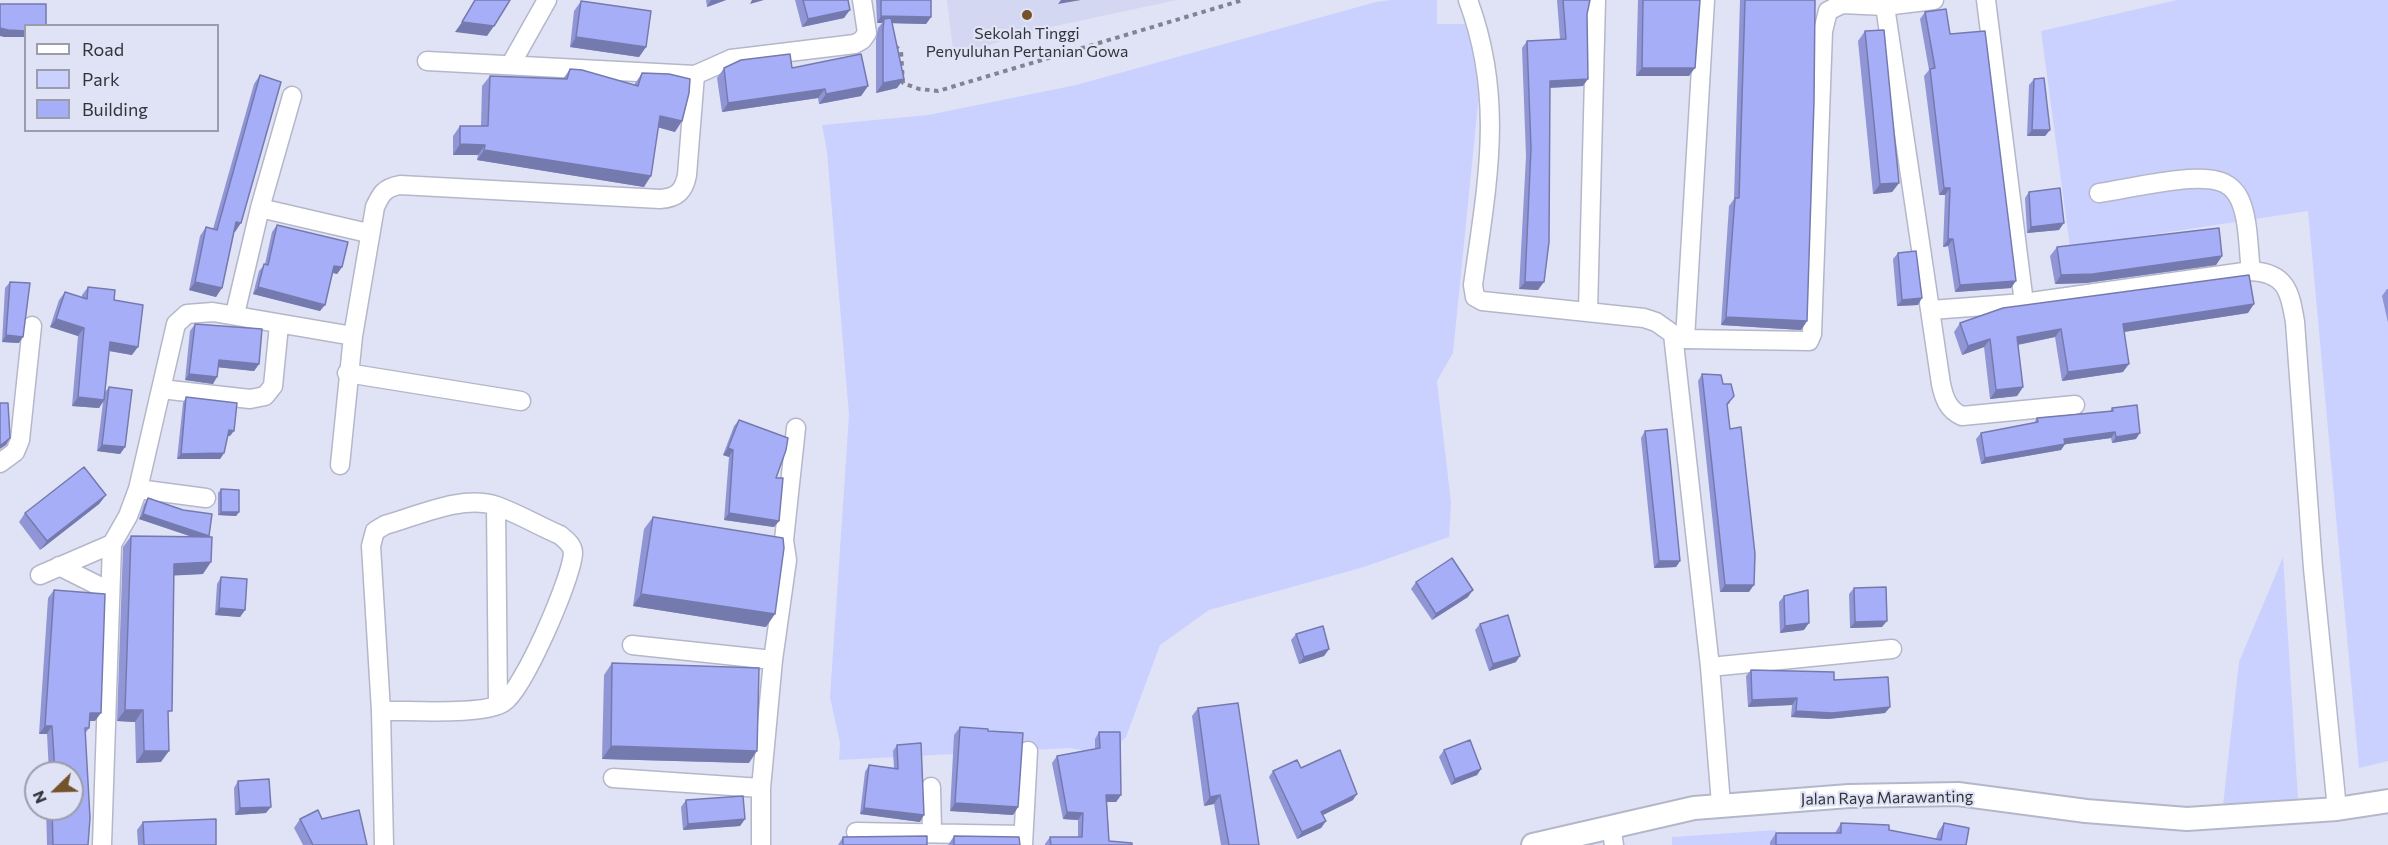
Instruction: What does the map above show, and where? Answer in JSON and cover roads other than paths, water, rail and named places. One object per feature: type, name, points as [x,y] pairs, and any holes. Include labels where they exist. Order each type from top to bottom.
[{"type":"street","points":[[511,64],[547,0]]},
{"type":"street","points":[[427,61],[694,75],[730,59],[862,40],[867,33],[862,0]]},
{"type":"street","points":[[1468,0],[1479,29],[1491,94],[1487,189],[1473,294],[1482,301],[1644,318],[1656,322],[1679,336],[1802,343],[1811,338],[1823,24],[1828,11],[1842,4],[1885,6],[1934,0]]},
{"type":"street","points":[[1588,311],[1596,0]]},
{"type":"street","points":[[1705,0],[1679,336],[1721,804]]},
{"type":"street","points":[[1986,0],[2024,303]]},
{"type":"street","points":[[1885,6],[1941,384],[1946,400],[1956,413],[1968,416],[2075,405]]},
{"type":"street","points":[[340,465],[347,373],[368,233],[380,195],[385,189],[400,185],[660,199],[676,195],[685,185],[687,175],[694,75]]},
{"type":"street","points":[[235,314],[260,208],[292,96]]},
{"type":"street","points":[[2099,193],[2194,179],[2216,180],[2226,184],[2239,198],[2251,271]]},
{"type":"street","points":[[260,208],[368,233]]},
{"type":"street","points":[[1931,310],[2024,303],[2251,271],[2271,273],[2279,279],[2292,303],[2313,568],[2337,809]]},
{"type":"street","points":[[102,845],[108,719],[112,544],[128,516],[138,489],[176,324],[180,318],[195,312],[235,314],[279,325],[353,336]]},
{"type":"street","points":[[161,389],[250,399],[264,396],[273,386],[279,325]]},
{"type":"street","points":[[0,463],[15,452],[20,440],[32,326]]},
{"type":"street","points":[[347,373],[521,401]]},
{"type":"street","points":[[761,845],[761,788],[773,660],[787,560],[784,540],[796,429]]},
{"type":"street","points":[[138,489],[206,498]]},
{"type":"street","points":[[381,711],[451,711],[498,705],[514,692],[532,662],[567,576],[573,555],[571,546],[560,535],[496,506],[459,504],[385,525],[375,531],[371,546],[381,711],[384,845]]},
{"type":"street","points":[[496,506],[498,705]]},
{"type":"street","points":[[762,537],[784,540]]},
{"type":"street","points":[[40,574],[112,544]]},
{"type":"street","points":[[59,566],[110,591]]},
{"type":"street","points":[[632,645],[773,660]]},
{"type":"street","points":[[1710,667],[1892,649]]},
{"type":"street","points":[[856,832],[932,831],[1022,840],[1028,751]]},
{"type":"street","points":[[613,778],[761,788]]},
{"type":"street","points":[[931,787],[932,831]]},
{"type":"street","name":"Jalan Raya Marawanting","points":[[1533,845],[1613,836],[1721,804],[1849,796],[1958,794],[2086,811],[2187,819],[2337,809],[2388,801]]},
{"type":"place","name":"Sekolah Tinggi Penyuluhan Pertanian Gowa","points":[[1027,15]]}]
